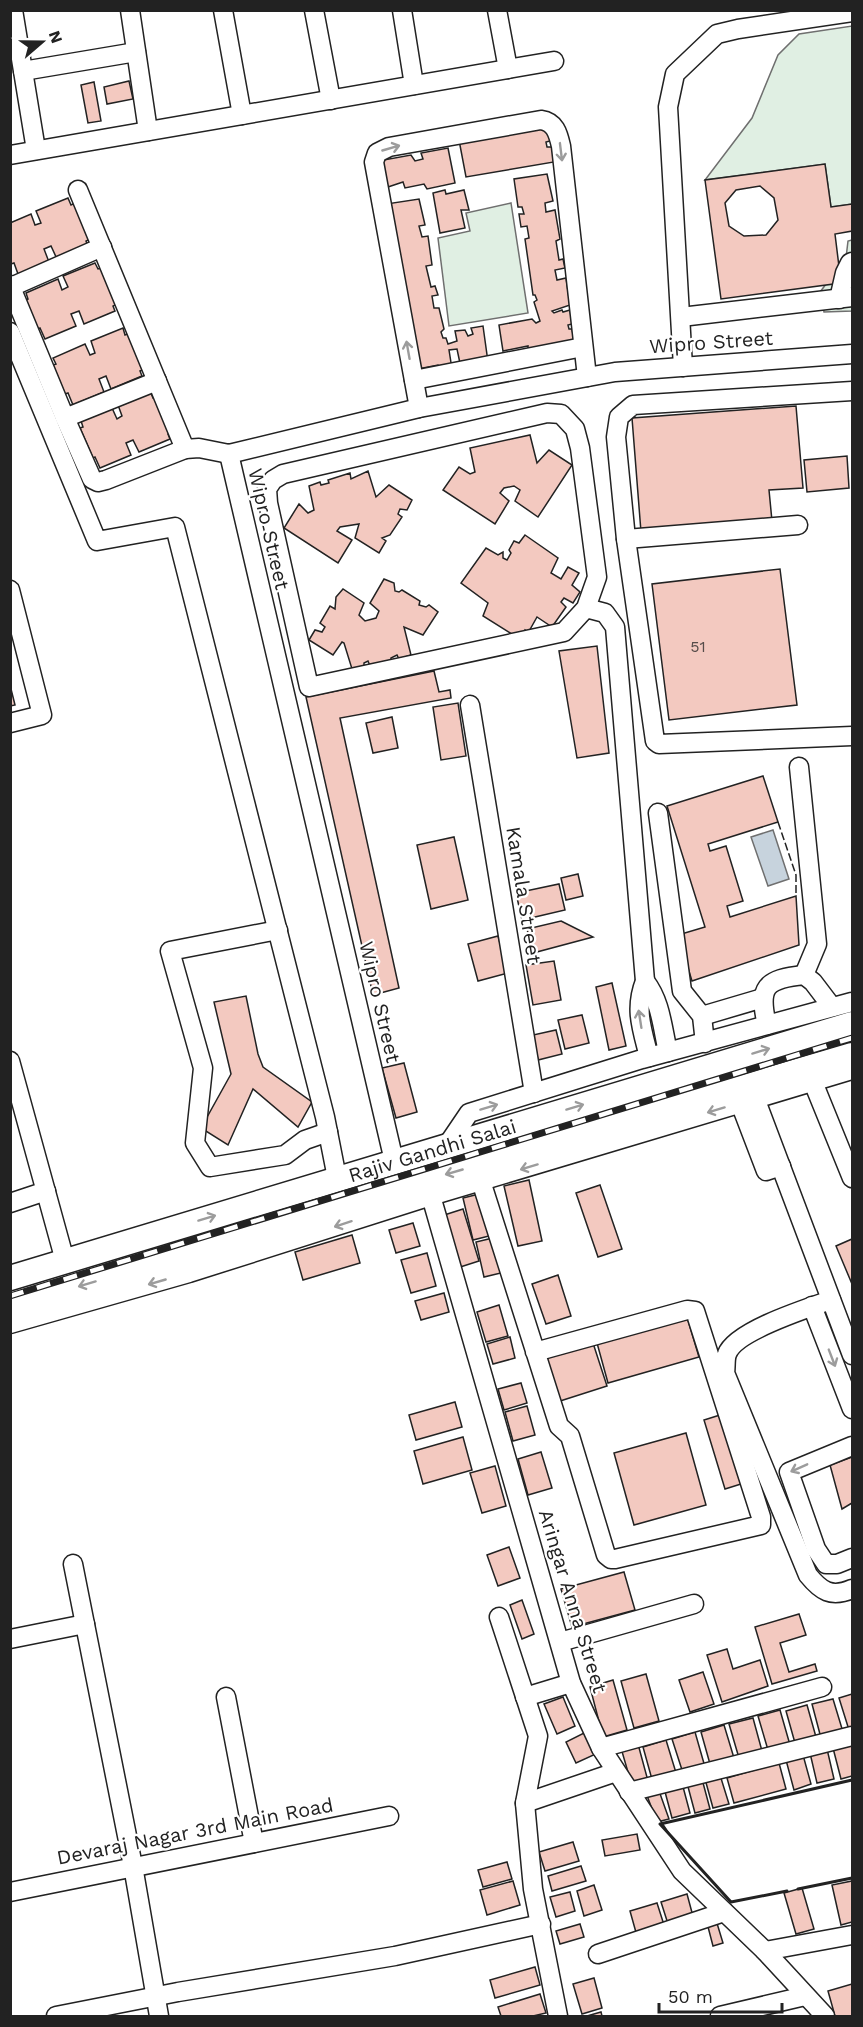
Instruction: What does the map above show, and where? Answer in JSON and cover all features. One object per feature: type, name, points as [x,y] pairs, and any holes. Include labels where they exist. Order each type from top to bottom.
[{"type":"main road","name":"Rajiv Gandhi Salai","points":[[10,1278],[852,1024]]},
{"type":"main road","points":[[812,1036],[822,1040],[828,1050],[817,1073]]},
{"type":"main road","name":"Rajiv Gandhi Salai","points":[[10,1308],[435,1178],[817,1073],[852,1055]]},
{"type":"street","points":[[130,10],[148,131]]},
{"type":"street","points":[[223,10],[242,115]]},
{"type":"street","points":[[314,10],[331,100]]},
{"type":"street","points":[[402,10],[414,86]]},
{"type":"street","points":[[497,10],[508,69]]},
{"type":"street","points":[[16,11],[36,150]]},
{"type":"street","points":[[683,367],[668,107],[675,74],[717,34],[852,12]]},
{"type":"street","points":[[23,71],[136,52]]},
{"type":"street","points":[[10,154],[554,62]]},
{"type":"street","points":[[419,408],[374,162],[377,153],[389,147],[541,120],[553,125],[558,132],[561,146],[587,377]]},
{"type":"street","points":[[78,190],[185,449]]},
{"type":"street","points":[[102,247],[11,286],[92,479],[98,482],[185,449],[199,448],[229,454]]},
{"type":"street","points":[[681,317],[846,298],[845,273],[852,262]]},
{"type":"street","points":[[10,332],[97,541],[176,527],[328,1132],[337,1178]]},
{"type":"street","points":[[414,380],[583,347]]},
{"type":"street","name":"Wipro Street","points":[[394,1161],[229,454],[419,408],[615,372],[852,354]]},
{"type":"street","points":[[65,418],[157,381]]},
{"type":"street","points":[[852,391],[633,405],[619,417],[616,437],[626,539],[655,741],[659,744],[852,736]]},
{"type":"street","points":[[285,693],[564,632],[586,608],[597,578],[582,460],[575,429],[561,414],[547,413],[283,474],[273,480],[267,489],[268,503],[309,687]]},
{"type":"street","points":[[626,539],[798,525]]},
{"type":"street","points":[[10,590],[42,715],[10,723]]},
{"type":"street","points":[[586,608],[604,613],[615,627],[645,981],[638,1005],[649,1057]]},
{"type":"street","name":"Kamala Street","points":[[470,705],[534,1093]]},
{"type":"street","points":[[799,767],[817,944],[804,975]]},
{"type":"street","points":[[658,813],[682,991],[702,1016],[705,1043]]},
{"type":"street","points":[[278,930],[170,951],[203,1068],[195,1143],[210,1167],[285,1155],[305,1140],[328,1132]]},
{"type":"street","points":[[767,1025],[762,1006],[763,992],[771,983],[789,977],[804,975],[813,982],[832,1007]]},
{"type":"street","points":[[645,981],[654,993],[661,1013],[668,1052]]},
{"type":"street","points":[[702,1016],[763,998]]},
{"type":"street","points":[[448,1144],[470,1113],[649,1057],[852,1002]]},
{"type":"street","points":[[11,1064],[65,1261]]},
{"type":"street","points":[[852,1070],[817,1073],[852,1178]]},
{"type":"street","points":[[10,1324],[189,1273],[431,1196],[747,1100],[784,1082]]},
{"type":"street","points":[[747,1100],[781,1166],[852,1355]]},
{"type":"street","points":[[481,1181],[535,1352],[559,1426],[570,1436],[604,1551],[611,1559],[761,1525],[761,1517],[694,1311],[687,1310],[535,1352]]},
{"type":"street","points":[[10,1203],[46,1191]]},
{"type":"street","name":"Aringar Anna Street","points":[[431,1196],[571,1683],[601,1748],[682,1871],[765,1951],[825,2016]]},
{"type":"street","points":[[831,1300],[782,1316],[741,1338],[727,1352],[725,1373],[808,1575],[820,1590],[833,1593],[852,1589]]},
{"type":"street","points":[[812,1306],[852,1409]]},
{"type":"street","points":[[852,1446],[789,1472],[816,1549],[826,1564],[837,1564],[852,1558]]},
{"type":"street","points":[[73,1564],[133,1866],[159,2016]]},
{"type":"street","points":[[560,1642],[694,1604]]},
{"type":"street","points":[[499,1617],[538,1736],[525,1803],[533,1889],[558,2016]]},
{"type":"street","points":[[10,1639],[85,1624]]},
{"type":"street","points":[[525,1697],[571,1683]]},
{"type":"street","points":[[601,1748],[822,1688]]},
{"type":"street","points":[[226,1697],[254,1843]]},
{"type":"street","points":[[629,1792],[852,1736]]},
{"type":"street","points":[[525,1803],[616,1772]]},
{"type":"street","name":"Devaraj Nagar 3rd Main Road","points":[[10,1892],[389,1816]]},
{"type":"street","points":[[598,1954],[724,1912]]},
{"type":"street","points":[[56,2016],[395,1956],[541,1924]]},
{"type":"street","points":[[765,1951],[852,1935]]},
{"type":"street","points":[[720,2016],[805,1996]]},
{"type":"green space","points":[[852,26],[852,204],[831,207],[825,164],[705,180],[752,118],[778,55],[799,34]]},
{"type":"green space","points":[[511,203],[528,313],[449,326],[438,238],[470,231],[466,213]]},
{"type":"green space","points":[[852,240],[852,311],[824,312],[820,292],[846,258],[848,241]]},
{"type":"shaded area","points":[[773,830],[789,879],[768,886],[751,837]]},
{"type":"building","points":[[129,81],[133,99],[107,104],[104,87]]},
{"type":"building","points":[[94,82],[101,121],[88,123],[81,85]]},
{"type":"building","points":[[548,126],[550,141],[546,142],[547,147],[552,147],[554,162],[466,177],[459,140]]},
{"type":"building","points":[[448,148],[455,183],[427,189],[424,184],[405,188],[403,182],[385,188],[378,161],[411,155],[415,161],[423,159],[421,153]]},
{"type":"building","points":[[825,164],[831,207],[852,204],[852,231],[835,234],[841,283],[721,299],[705,180]],"holes":[[[760,186],[774,198],[778,220],[766,235],[744,236],[729,226],[725,203],[736,190]]]},
{"type":"building","points":[[547,174],[553,201],[545,203],[546,212],[555,210],[560,239],[556,241],[559,260],[563,259],[565,268],[555,270],[557,280],[566,278],[570,305],[552,311],[554,313],[570,310],[572,324],[568,325],[569,329],[572,329],[575,345],[528,355],[528,346],[503,351],[499,325],[532,319],[536,323],[540,321],[534,302],[537,300],[533,295],[525,239],[529,238],[527,226],[521,227],[519,214],[524,214],[522,207],[518,207],[514,179]]},
{"type":"building","points":[[445,190],[446,194],[464,190],[469,210],[461,210],[465,228],[440,233],[433,193]]},
{"type":"building","points":[[68,198],[71,205],[75,203],[90,239],[86,241],[88,246],[57,259],[51,246],[44,249],[49,262],[18,274],[14,263],[11,264],[10,223],[31,214],[35,225],[41,223],[36,211]]},
{"type":"building","points":[[419,199],[425,225],[419,226],[422,237],[428,236],[432,265],[426,266],[431,287],[435,286],[438,295],[432,296],[434,308],[439,308],[444,329],[441,332],[443,338],[446,338],[448,344],[457,341],[455,331],[465,330],[468,336],[473,334],[471,328],[483,326],[488,362],[461,368],[457,349],[449,350],[452,369],[442,373],[438,365],[418,369],[386,204]]},
{"type":"building","points":[[95,263],[98,269],[102,268],[117,304],[113,306],[115,311],[84,324],[79,311],[71,314],[76,326],[45,339],[40,328],[38,329],[26,300],[28,299],[26,293],[58,279],[62,290],[68,287],[63,276]]},
{"type":"building","points":[[123,328],[125,335],[130,333],[145,369],[140,371],[142,376],[111,389],[106,376],[99,379],[104,392],[73,405],[68,393],[65,394],[53,365],[56,364],[53,358],[85,344],[90,355],[95,353],[91,341]]},
{"type":"building","points":[[150,391],[153,398],[157,396],[172,432],[168,434],[170,439],[139,452],[133,440],[126,443],[131,455],[100,468],[80,428],[83,427],[81,421],[112,408],[117,419],[122,416],[118,405]]},
{"type":"building","points":[[796,406],[803,488],[769,490],[772,521],[641,532],[632,418]]},
{"type":"building","points":[[530,435],[537,463],[549,450],[572,465],[538,517],[515,501],[520,490],[514,486],[504,488],[500,493],[509,501],[495,524],[443,490],[459,467],[470,474],[475,472],[470,448]]},
{"type":"building","points":[[847,456],[849,488],[807,492],[804,460]]},
{"type":"building","points":[[368,471],[376,497],[389,485],[412,500],[407,510],[400,509],[398,514],[402,517],[390,535],[382,538],[386,541],[379,553],[355,538],[359,524],[340,527],[337,531],[352,540],[338,563],[284,528],[299,504],[308,513],[314,510],[309,486],[320,482],[321,485],[329,483],[328,480],[350,473],[351,479]]},
{"type":"building","points":[[525,535],[558,558],[551,573],[561,579],[568,567],[579,573],[572,585],[580,592],[573,603],[564,598],[561,602],[566,607],[552,627],[537,617],[528,633],[525,630],[520,639],[483,616],[488,603],[461,583],[486,548],[498,555],[503,552],[503,558],[507,560],[514,541],[519,543]]},
{"type":"building","points":[[780,569],[797,705],[669,720],[652,584]]},
{"type":"building","points":[[384,579],[394,583],[395,591],[402,590],[420,601],[419,605],[426,607],[429,605],[438,612],[423,635],[404,627],[411,655],[399,659],[397,655],[391,658],[391,662],[370,666],[368,661],[364,663],[364,667],[352,669],[344,643],[342,642],[333,655],[309,640],[315,630],[322,632],[325,627],[320,623],[330,606],[335,609],[336,597],[343,589],[364,603],[359,615],[365,621],[376,618],[379,611],[370,603]]},
{"type":"building","points":[[597,646],[609,753],[577,758],[559,651]]},
{"type":"building","points":[[434,671],[439,692],[450,690],[451,698],[340,718],[399,988],[373,995],[306,697]]},
{"type":"building","points":[[10,685],[15,705],[10,706]]},
{"type":"building","points":[[458,703],[466,756],[441,760],[433,707]]},
{"type":"building","points":[[392,717],[398,748],[373,753],[366,723]]},
{"type":"building","points":[[763,776],[778,822],[708,844],[710,851],[726,846],[743,901],[727,906],[730,917],[796,896],[799,945],[692,981],[678,935],[705,927],[667,806]]},
{"type":"building","points":[[454,837],[468,900],[431,909],[417,845]]},
{"type":"building","points":[[578,874],[583,896],[566,900],[561,878]]},
{"type":"building","points":[[559,884],[565,910],[522,920],[516,893]]},
{"type":"building","points":[[561,921],[593,937],[533,953],[527,929]]},
{"type":"building","points":[[498,936],[508,973],[478,981],[468,944]]},
{"type":"building","points":[[554,961],[561,1000],[533,1005],[526,965]]},
{"type":"building","points":[[612,983],[626,1046],[609,1050],[596,987]]},
{"type":"building","points":[[246,996],[258,1054],[263,1067],[312,1102],[298,1127],[253,1089],[228,1145],[201,1128],[231,1074],[214,1002]]},
{"type":"building","points":[[582,1015],[589,1043],[565,1049],[558,1020]]},
{"type":"building","points":[[556,1030],[562,1054],[538,1060],[533,1035]]},
{"type":"building","points":[[404,1063],[417,1112],[396,1118],[382,1068]]},
{"type":"building","points":[[529,1180],[542,1241],[518,1246],[504,1186]]},
{"type":"building","points":[[600,1185],[622,1249],[598,1257],[576,1193]]},
{"type":"building","points":[[483,1193],[493,1235],[473,1240],[463,1198]]},
{"type":"building","points":[[463,1209],[479,1261],[454,1269],[438,1217]]},
{"type":"building","points":[[413,1223],[420,1246],[396,1253],[389,1230]]},
{"type":"building","points":[[352,1235],[360,1263],[303,1280],[295,1252]]},
{"type":"building","points":[[497,1237],[505,1272],[484,1277],[476,1242]]},
{"type":"building","points":[[852,1239],[852,1284],[836,1246]]},
{"type":"building","points":[[427,1253],[436,1286],[411,1293],[401,1260]]},
{"type":"building","points":[[558,1275],[571,1316],[546,1324],[532,1284]]},
{"type":"building","points":[[444,1293],[449,1312],[421,1320],[415,1301]]},
{"type":"building","points":[[499,1305],[508,1336],[486,1342],[477,1312]]},
{"type":"building","points":[[687,1317],[699,1357],[608,1383],[597,1343]]},
{"type":"building","points":[[510,1337],[515,1358],[493,1364],[487,1344]]},
{"type":"building","points":[[593,1343],[607,1386],[557,1402],[544,1359]]},
{"type":"building","points":[[521,1383],[527,1403],[504,1410],[498,1389]]},
{"type":"building","points":[[455,1402],[462,1427],[416,1440],[409,1415]]},
{"type":"building","points":[[527,1406],[535,1435],[513,1441],[505,1412]]},
{"type":"building","points":[[720,1415],[741,1484],[725,1489],[704,1420]]},
{"type":"building","points":[[686,1433],[706,1505],[634,1525],[614,1453]]},
{"type":"building","points":[[463,1437],[472,1470],[423,1484],[414,1451]]},
{"type":"building","points":[[541,1452],[552,1488],[528,1495],[518,1459]]},
{"type":"building","points":[[852,1457],[852,1503],[842,1509],[830,1465]]},
{"type":"building","points":[[495,1466],[506,1506],[482,1513],[470,1473]]},
{"type":"building","points":[[509,1547],[520,1578],[498,1586],[487,1555]]},
{"type":"building","points":[[624,1572],[635,1610],[572,1627],[561,1589]]},
{"type":"building","points":[[522,1600],[534,1634],[522,1639],[510,1605]]},
{"type":"building","points":[[799,1614],[806,1635],[780,1643],[789,1672],[815,1664],[817,1671],[772,1684],[755,1627]]},
{"type":"building","points":[[727,1649],[733,1669],[760,1660],[768,1686],[722,1702],[707,1655]]},
{"type":"building","points":[[703,1672],[714,1704],[690,1712],[679,1680]]},
{"type":"building","points":[[646,1674],[659,1721],[634,1728],[621,1681]]},
{"type":"building","points":[[613,1680],[627,1730],[603,1737],[590,1687]]},
{"type":"building","points":[[852,1694],[852,1729],[849,1730],[839,1698]]},
{"type":"building","points":[[563,1697],[575,1726],[557,1734],[544,1704]]},
{"type":"building","points":[[833,1699],[843,1732],[821,1738],[812,1704]]},
{"type":"building","points":[[807,1705],[816,1737],[795,1743],[786,1711]]},
{"type":"building","points":[[780,1710],[790,1745],[768,1750],[758,1716]]},
{"type":"building","points":[[753,1718],[762,1751],[739,1758],[729,1724]]},
{"type":"building","points":[[724,1725],[734,1758],[710,1764],[701,1732]]},
{"type":"building","points":[[588,1731],[598,1753],[576,1763],[566,1742]]},
{"type":"building","points":[[695,1732],[705,1767],[683,1773],[672,1739]]},
{"type":"building","points":[[666,1740],[677,1776],[653,1783],[643,1747]]},
{"type":"building","points":[[638,1744],[648,1781],[632,1786],[621,1748]]},
{"type":"building","points":[[852,1744],[852,1776],[841,1779],[833,1748]]},
{"type":"building","points":[[827,1749],[834,1779],[817,1783],[810,1753]]},
{"type":"building","points":[[803,1755],[811,1784],[794,1790],[786,1760]]},
{"type":"building","points":[[779,1763],[786,1789],[734,1803],[727,1778]]},
{"type":"building","points":[[720,1775],[729,1804],[713,1808],[705,1779]]},
{"type":"building","points":[[702,1779],[710,1809],[695,1813],[687,1783]]},
{"type":"building","points":[[682,1783],[690,1813],[672,1818],[664,1788]]},
{"type":"building","points":[[658,1788],[669,1819],[657,1822],[646,1793]]},
{"type":"building","points":[[637,1834],[640,1850],[605,1856],[602,1840]]},
{"type":"building","points":[[573,1842],[579,1861],[545,1871],[539,1852]]},
{"type":"building","points":[[507,1862],[512,1879],[483,1887],[478,1870]]},
{"type":"building","points":[[581,1866],[586,1881],[552,1891],[548,1876]]},
{"type":"building","points":[[513,1881],[520,1905],[487,1915],[480,1890]]},
{"type":"building","points":[[852,1881],[852,1922],[841,1925],[832,1885]]},
{"type":"building","points":[[594,1885],[602,1910],[584,1916],[577,1891]]},
{"type":"building","points":[[802,1888],[814,1929],[796,1934],[784,1893]]},
{"type":"building","points":[[570,1892],[575,1911],[556,1917],[550,1897]]},
{"type":"building","points":[[687,1894],[694,1920],[669,1927],[661,1902]]},
{"type":"building","points":[[657,1903],[665,1928],[637,1936],[630,1911]]},
{"type":"building","points":[[716,1920],[723,1943],[713,1946],[707,1923]]},
{"type":"building","points":[[580,1924],[584,1937],[560,1944],[556,1931]]},
{"type":"building","points":[[535,1967],[540,1985],[495,1998],[490,1980]]},
{"type":"building","points":[[594,1978],[602,2008],[582,2014],[573,1984]]},
{"type":"building","points":[[852,1984],[852,2016],[835,2016],[828,1991]]},
{"type":"building","points":[[540,1994],[546,2013],[533,2016],[501,2016],[498,2007]]},
{"type":"building","points":[[601,2012],[602,2016],[587,2016]]},
{"type":"railway","points":[[10,1296],[852,1038]]},
{"type":"fence","points":[[778,822],[796,875],[796,896]]},
{"type":"wall","points":[[787,1891],[731,1902],[660,1824],[852,1780]]},
{"type":"wall","points":[[798,1889],[852,1878]]}]
